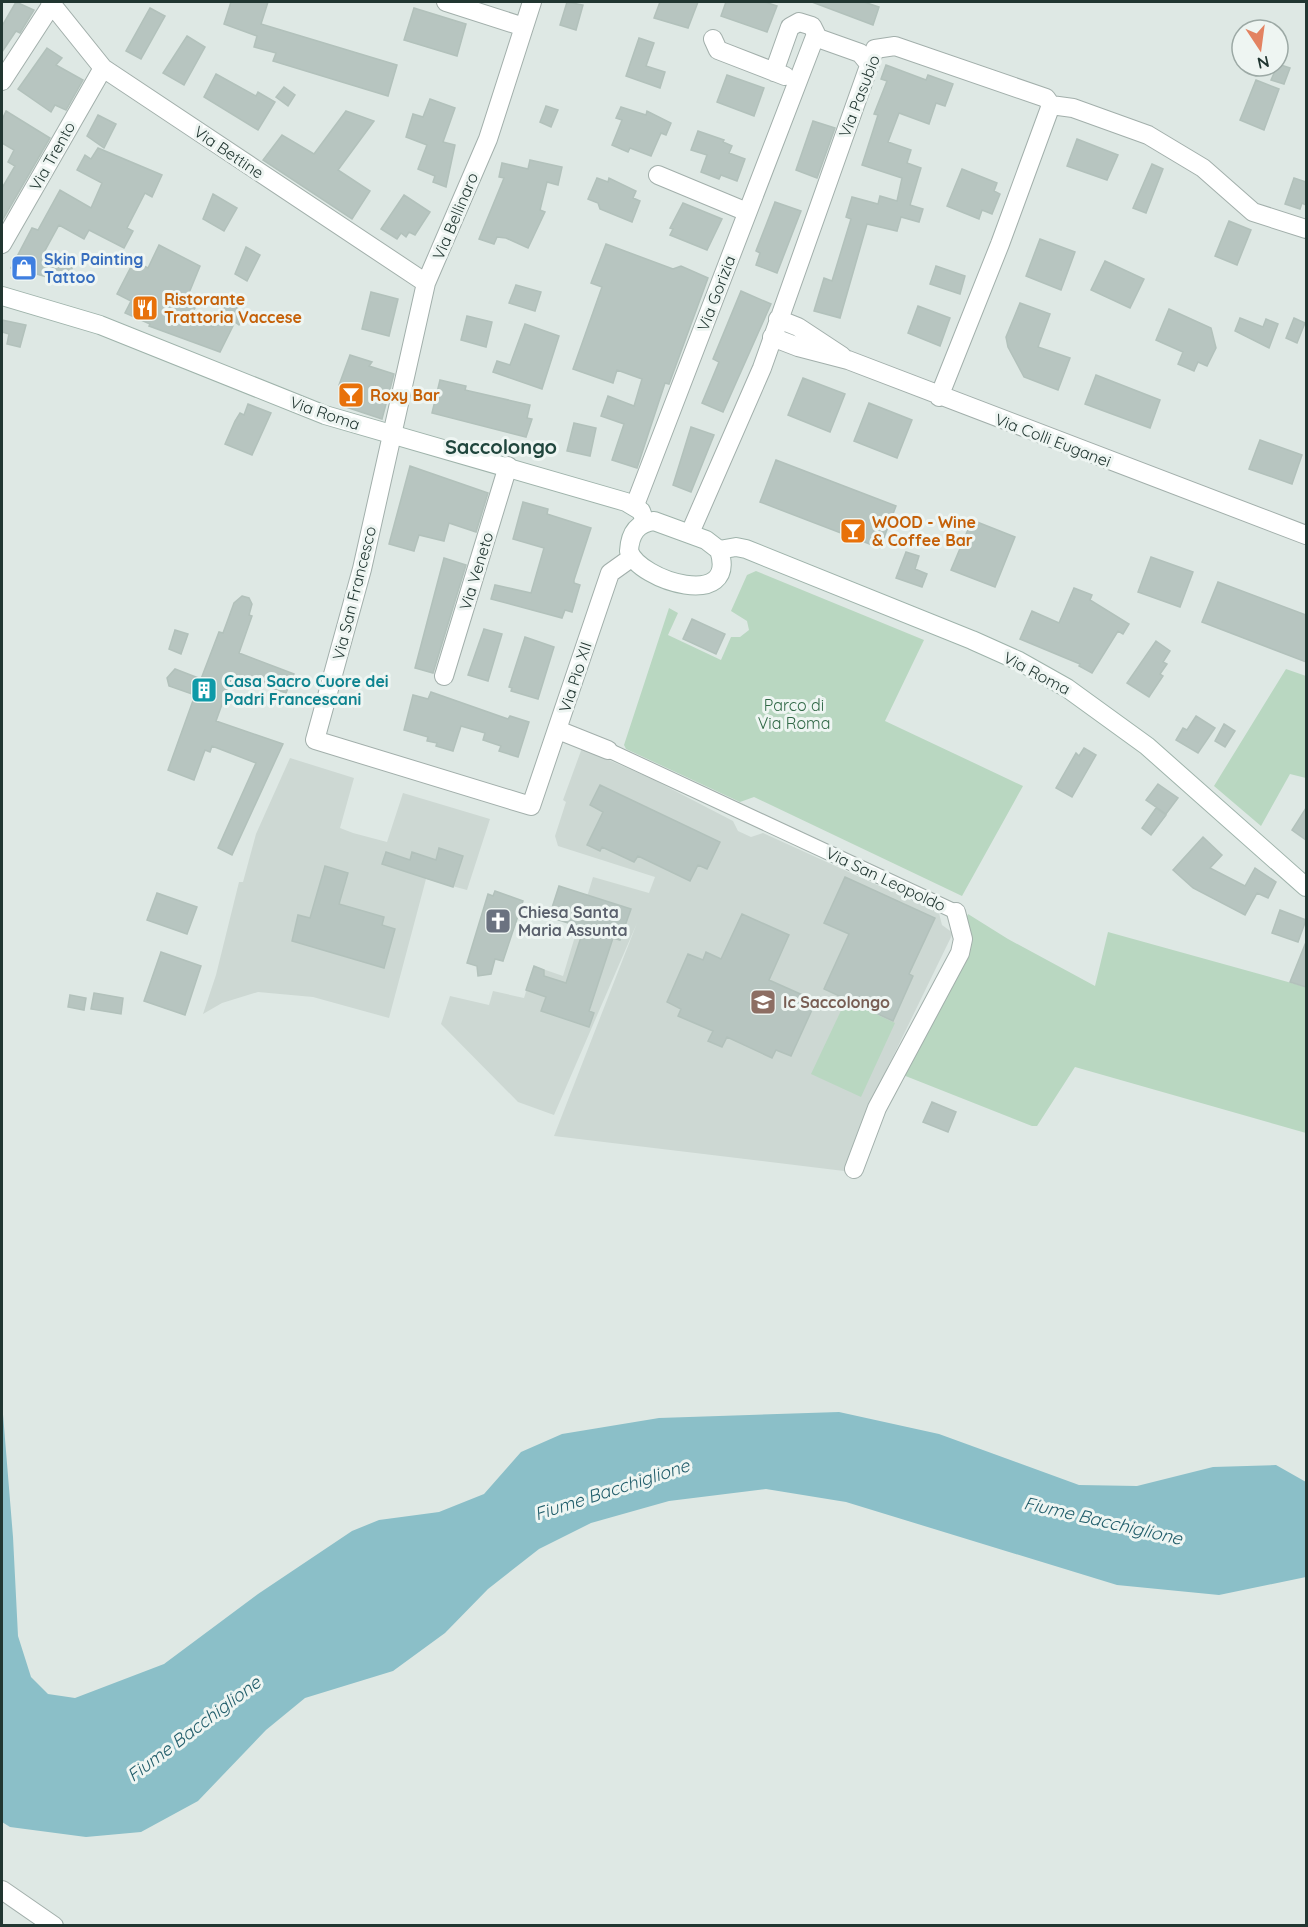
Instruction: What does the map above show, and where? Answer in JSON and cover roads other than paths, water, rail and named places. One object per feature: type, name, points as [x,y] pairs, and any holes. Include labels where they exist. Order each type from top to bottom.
[{"type":"street","points":[[446,2],[524,27]]},
{"type":"street","name":"Via Bellinaro","points":[[393,435],[426,283],[488,140],[532,2]]},
{"type":"street","points":[[2,81],[51,3]]},
{"type":"street","name":"Via Bettine","points":[[51,3],[103,68],[426,283]]},
{"type":"street","points":[[774,72],[794,23],[812,26],[816,29],[814,37],[860,53],[869,64]]},
{"type":"street","name":"Via Gorizia","points":[[635,505],[814,37]]},
{"type":"street","points":[[713,39],[717,50],[798,80]]},
{"type":"street","name":"Via Pasubio","points":[[778,319],[875,49],[895,46],[1046,98],[1051,105],[1073,108],[1148,135],[1203,168],[1253,212],[1306,229]]},
{"type":"street","name":"Via Trento","points":[[2,244],[103,68]]},
{"type":"street","points":[[939,397],[1004,233],[1051,105]]},
{"type":"street","points":[[658,175],[747,212]]},
{"type":"street","name":"Via Roma","points":[[2,296],[100,325],[293,403],[393,435],[508,466],[635,505]]},
{"type":"street","points":[[693,528],[762,368],[778,319],[798,327],[848,360]]},
{"type":"street","name":"Via Colli Euganei","points":[[772,337],[798,348],[848,360],[939,397],[1306,535]]},
{"type":"street","points":[[762,368],[782,350],[798,348]]},
{"type":"street","name":"Via San Francesco","points":[[393,435],[362,569],[315,740],[531,806]]},
{"type":"street","name":"Via Veneto","points":[[444,676],[508,466]]},
{"type":"street","points":[[635,505],[641,511],[645,522]]},
{"type":"street","points":[[645,522],[693,528],[719,550],[722,558],[719,573],[715,579],[701,587],[686,586],[644,569],[631,558],[629,551],[632,536],[638,526],[645,522]]},
{"type":"street","name":"Via Roma","points":[[719,550],[735,547],[746,549],[972,640],[1019,661],[1082,697],[1147,746],[1306,887]]},
{"type":"street","name":"Via Pio XII","points":[[531,806],[610,573],[631,558]]},
{"type":"street","name":"Via San Leopoldo","points":[[558,730],[608,750],[956,912],[963,939],[960,953],[877,1108],[855,1169]]},
{"type":"street","points":[[2,1890],[54,1926]]},
{"type":"water","name":"Fiume Bacchiglione","points":[[2,1402],[18,1636],[31,1677],[48,1694],[75,1698],[164,1664],[258,1594],[352,1531],[379,1520],[439,1512],[484,1494],[521,1452],[562,1434],[659,1418],[839,1412],[939,1434],[1079,1485],[1137,1486],[1213,1467],[1276,1465],[1306,1482],[1306,1577],[1219,1595],[1117,1585],[846,1502],[766,1489],[669,1501],[591,1523],[539,1549],[488,1589],[445,1633],[393,1671],[305,1698],[266,1730],[198,1801],[141,1832],[86,1837],[10,1827],[2,1822]]},
{"type":"place","name":"Skin Painting Tattoo","points":[[24,268]]},
{"type":"place","name":"Ristorante Trattoria Vaccese","points":[[145,308]]},
{"type":"place","name":"Roxy Bar","points":[[351,395]]},
{"type":"place","name":"WOOD - Wine & Coffee Bar","points":[[853,531]]},
{"type":"place","name":"Casa Sacro Cuore dei Padri Francescani","points":[[204,690]]},
{"type":"place","name":"Chiesa Santa Maria Assunta","points":[[498,921]]},
{"type":"place","name":"Ic Saccolongo","points":[[763,1002]]},
{"type":"district","name":"Saccolongo","points":[[501,447]]},
{"type":"park label","name":"Parco di Via Roma","points":[[794,714]]}]
